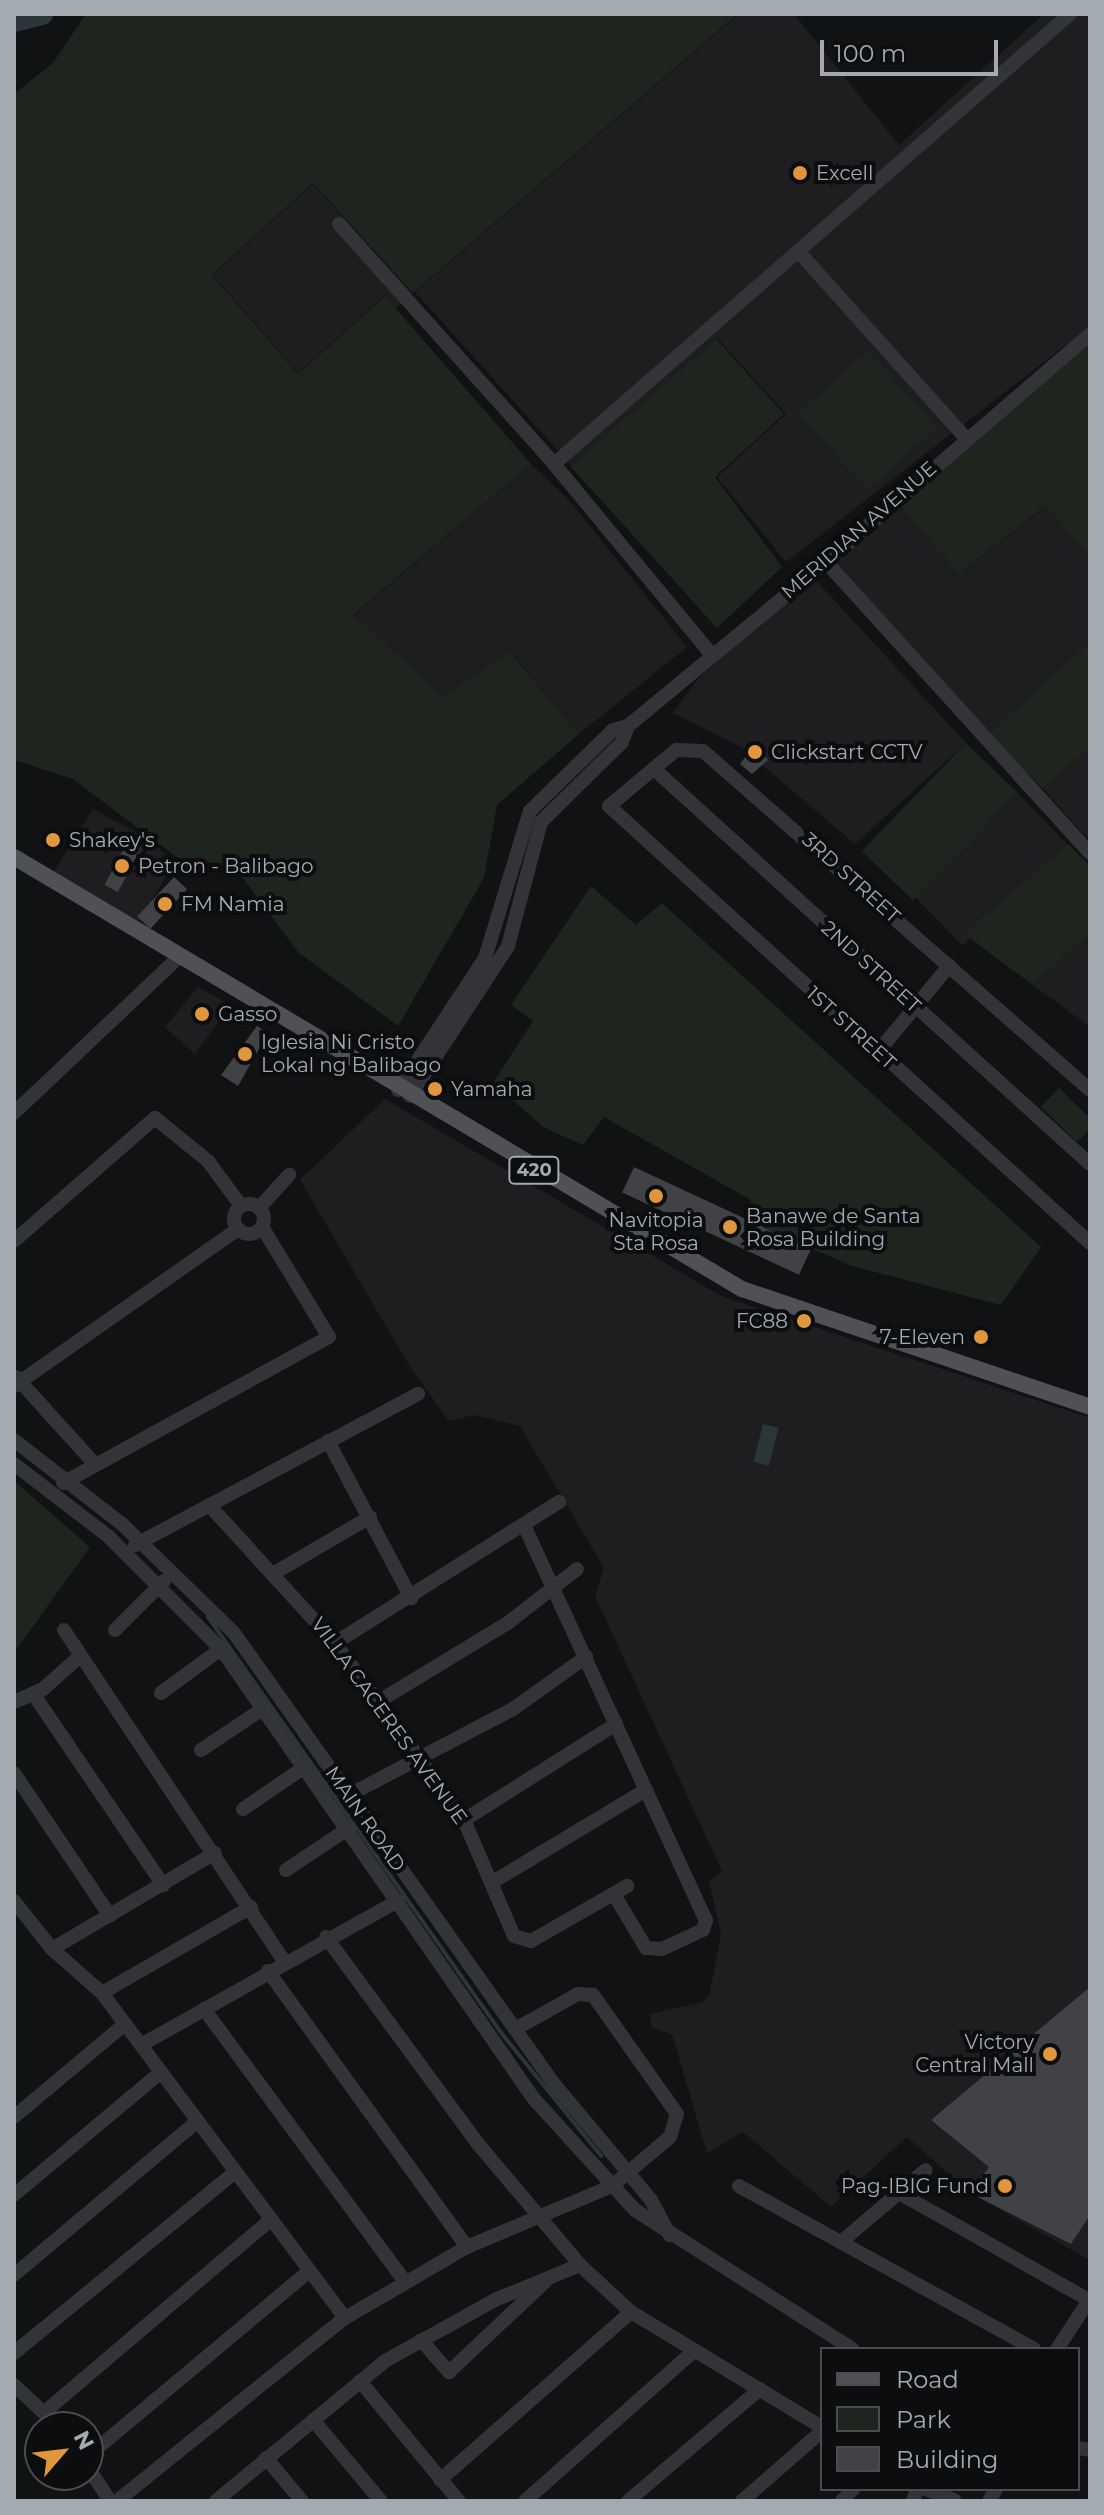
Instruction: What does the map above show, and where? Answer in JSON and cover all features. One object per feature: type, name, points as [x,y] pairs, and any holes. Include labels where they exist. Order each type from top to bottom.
[{"type":"main road","name":"420","points":[[14,857],[404,1093],[742,1289],[1090,1407]]},
{"type":"street","points":[[554,464],[1070,14]]},
{"type":"street","points":[[339,224],[554,464],[711,654]]},
{"type":"street","points":[[798,251],[965,437]]},
{"type":"street","name":"MERIDIAN AVENUE","points":[[404,1093],[508,946],[541,822],[622,742],[628,726],[711,654],[826,562],[965,437],[1090,334]]},
{"type":"street","points":[[826,562],[1090,853]]},
{"type":"street","name":"3RD STREET","points":[[612,814],[614,798],[684,746],[703,751],[1090,1090]]},
{"type":"street","name":"2ND STREET","points":[[654,769],[1090,1164]]},
{"type":"street","name":"1ST STREET","points":[[612,814],[1090,1243]]},
{"type":"street","points":[[14,1113],[179,957]]},
{"type":"street","points":[[878,1052],[949,966]]},
{"type":"street","points":[[14,1241],[155,1118],[208,1161],[241,1206],[259,1208]]},
{"type":"street","points":[[259,1208],[289,1175]]},
{"type":"street","points":[[238,1229],[234,1217],[241,1206]]},
{"type":"street","points":[[54,1492],[68,1477],[93,1462],[329,1337],[262,1227],[259,1208]]},
{"type":"street","points":[[238,1229],[253,1234],[262,1227]]},
{"type":"street","points":[[93,1462],[16,1381],[238,1229]]},
{"type":"street","points":[[127,1554],[140,1540],[418,1394]]},
{"type":"street","name":"MAIN ROAD","points":[[14,1440],[68,1477],[140,1540],[251,1654],[554,2084],[628,2173],[672,2239]]},
{"type":"street","points":[[328,1441],[411,1598]]},
{"type":"street","name":"MAIN ROAD","points":[[14,1464],[54,1492],[127,1554],[221,1649],[306,1766],[534,2099],[612,2186],[672,2239],[849,2347]]},
{"type":"street","points":[[335,1643],[411,1598],[559,1502]]},
{"type":"street","name":"VILLA CACERES AVENUE","points":[[209,1505],[276,1572],[335,1643],[418,1761],[464,1820],[508,1928],[531,1941],[615,1896],[627,1886]]},
{"type":"street","points":[[276,1572],[370,1517]]},
{"type":"street","points":[[524,1525],[706,1920],[703,1930],[662,1949],[646,1948],[615,1896]]},
{"type":"street","points":[[376,1703],[552,1590],[577,1569]]},
{"type":"street","points":[[115,1630],[173,1572]]},
{"type":"street","points":[[64,1630],[251,1907],[284,1961]]},
{"type":"street","points":[[161,1693],[221,1649]]},
{"type":"street","points":[[14,1702],[34,1695],[80,1656]]},
{"type":"street","points":[[349,1795],[513,1709],[586,1657]]},
{"type":"street","points":[[34,1695],[163,1885]]},
{"type":"street","points":[[201,1750],[264,1708]]},
{"type":"street","points":[[464,1820],[616,1724]]},
{"type":"street","points":[[243,1809],[306,1766]]},
{"type":"street","points":[[14,1773],[110,1916]]},
{"type":"street","points":[[491,1883],[646,1790]]},
{"type":"street","points":[[286,1870],[349,1828]]},
{"type":"street","points":[[52,1949],[215,1853]]},
{"type":"street","points":[[14,1901],[52,1949],[102,1993],[307,2273],[345,2318]]},
{"type":"street","points":[[141,2045],[326,1937],[398,1901]]},
{"type":"street","points":[[102,1993],[251,1907]]},
{"type":"street","points":[[326,1937],[539,2217],[580,2265],[631,2312],[820,2428]]},
{"type":"street","points":[[268,1971],[467,2247]]},
{"type":"street","points":[[117,2501],[345,2318],[404,2280],[467,2247],[612,2186],[670,2137],[677,2114],[593,1995],[578,1994],[517,2028]]},
{"type":"street","points":[[204,2009],[404,2280]]},
{"type":"street","points":[[14,2095],[18,2113],[125,2024]]},
{"type":"street","points":[[14,2195],[160,2073]]},
{"type":"street","points":[[14,2275],[195,2123]]},
{"type":"street","points":[[841,2242],[926,2170]]},
{"type":"street","points":[[14,2353],[234,2173]]},
{"type":"street","points":[[739,2186],[1030,2347]]},
{"type":"street","points":[[899,2193],[1090,2299],[1058,2347]]},
{"type":"street","points":[[14,2385],[47,2410],[269,2221]]},
{"type":"street","points":[[220,2500],[360,2381],[421,2340],[580,2265]]},
{"type":"street","points":[[104,2443],[307,2273]]},
{"type":"street","points":[[421,2340],[449,2372],[548,2279]]},
{"type":"street","points":[[440,2480],[631,2312]]},
{"type":"street","points":[[525,2501],[695,2350]]},
{"type":"street","points":[[360,2381],[459,2501]]},
{"type":"street","points":[[628,2501],[760,2389]]},
{"type":"street","points":[[313,2420],[381,2501]]},
{"type":"street","points":[[742,2501],[820,2431]]},
{"type":"street","points":[[266,2458],[302,2501]]},
{"type":"shaded area","points":[[739,14],[794,14],[899,145],[1044,14],[1090,14],[1090,326],[786,562],[717,477],[786,414],[717,338],[571,465],[415,292]]},
{"type":"shaded area","points":[[313,184],[412,293],[395,309],[384,296],[298,373],[213,275]]},
{"type":"shaded area","points":[[531,464],[569,500],[687,647],[579,734],[511,652],[444,698],[353,616]]},
{"type":"shaded area","points":[[897,502],[958,574],[1047,506],[1090,557],[1090,641],[988,734],[829,561]]},
{"type":"shaded area","points":[[812,576],[966,743],[855,844],[741,747],[673,713],[697,680]]},
{"type":"shaded area","points":[[1090,747],[1090,841],[1043,789]]},
{"type":"shaded area","points":[[1017,792],[1068,845],[963,946],[912,893]]},
{"type":"shaded area","points":[[93,809],[147,838],[174,862],[137,926],[53,873]]},
{"type":"shaded area","points":[[1090,934],[1090,1027],[1033,985]]},
{"type":"shaded area","points":[[198,987],[231,1005],[195,1054],[165,1027]]},
{"type":"shaded area","points":[[385,1099],[721,1296],[1090,1418],[1090,2260],[970,2193],[907,2137],[831,2207],[743,2132],[707,2153],[672,2034],[652,2028],[650,2014],[703,2002],[710,1992],[721,1934],[709,1881],[722,1871],[595,1596],[604,1568],[520,1426],[475,1415],[449,1421],[409,1365],[300,1180]]},
{"type":"shaded area","points":[[763,1424],[779,1428],[769,1466],[754,1462]]},
{"type":"green space","points":[[86,14],[738,14],[413,293],[313,183],[212,275],[298,374],[385,296],[531,464],[353,615],[444,697],[510,652],[579,734],[497,805],[484,878],[398,1026],[298,952],[234,866],[190,867],[73,779],[14,760],[14,94],[53,63]]},
{"type":"green space","points":[[1090,334],[1090,557],[1046,506],[958,574],[897,502]]},
{"type":"green space","points":[[716,339],[784,414],[715,477],[782,567],[717,628],[570,466]]},
{"type":"green space","points":[[868,351],[937,428],[868,490],[799,413]]},
{"type":"green space","points":[[1090,641],[1090,747],[1043,789],[988,734]]},
{"type":"green space","points":[[966,743],[1017,792],[913,900],[862,851]]},
{"type":"green space","points":[[1068,844],[1090,866],[1090,934],[1033,985],[964,934]]},
{"type":"green space","points":[[591,886],[636,925],[662,903],[1041,1247],[1001,1305],[852,1266],[744,1219],[751,1200],[604,1117],[583,1145],[545,1128],[493,1083],[533,1021],[511,1005]]},
{"type":"green space","points":[[1059,1088],[1090,1118],[1090,1129],[1077,1142],[1041,1107]]},
{"type":"green space","points":[[14,1481],[90,1547],[14,1653]]},
{"type":"building","name":"Clickstart CCTV","points":[[754,745],[768,760],[752,774],[740,764]]},
{"type":"building","name":"Petron - Balibago","points":[[129,839],[142,846],[118,892],[105,885]]},
{"type":"building","name":"FM Namia","points":[[174,877],[187,889],[150,929],[137,916]]},
{"type":"building","name":"Iglesia Ni Cristo Lokal ng Balibago","points":[[257,1026],[268,1033],[238,1086],[221,1075]]},
{"type":"building","name":"Banawe de Santa Rosa Building","points":[[634,1167],[811,1249],[799,1275],[622,1192]]},
{"type":"building","name":"Victory Central Mall","points":[[1090,1987],[1090,2215],[1071,2244],[970,2193],[989,2167],[931,2120]]},
{"type":"waterway","points":[[14,21],[42,14]]},
{"type":"waterway","points":[[208,1617],[502,2034],[601,2156]]},
{"type":"place","name":"Excell","points":[[800,173]]},
{"type":"place","name":"Clickstart CCTV","points":[[755,752]]},
{"type":"place","name":"Shakey's","points":[[53,840]]},
{"type":"place","name":"Petron - Balibago","points":[[122,866]]},
{"type":"place","name":"FM Namia","points":[[165,904]]},
{"type":"place","name":"Gasso","points":[[202,1014]]},
{"type":"place","name":"Iglesia Ni Cristo Lokal ng Balibago","points":[[245,1054]]},
{"type":"place","name":"Yamaha","points":[[435,1089]]},
{"type":"place","name":"Navitopia Sta Rosa","points":[[656,1196]]},
{"type":"place","name":"Banawe de Santa Rosa Building","points":[[730,1227]]},
{"type":"place","name":"FC88","points":[[804,1321]]},
{"type":"place","name":"7-Eleven","points":[[981,1337]]},
{"type":"place","name":"Victory Central Mall","points":[[1050,2054]]},
{"type":"place","name":"Pag-IBIG Fund","points":[[1005,2186]]}]
